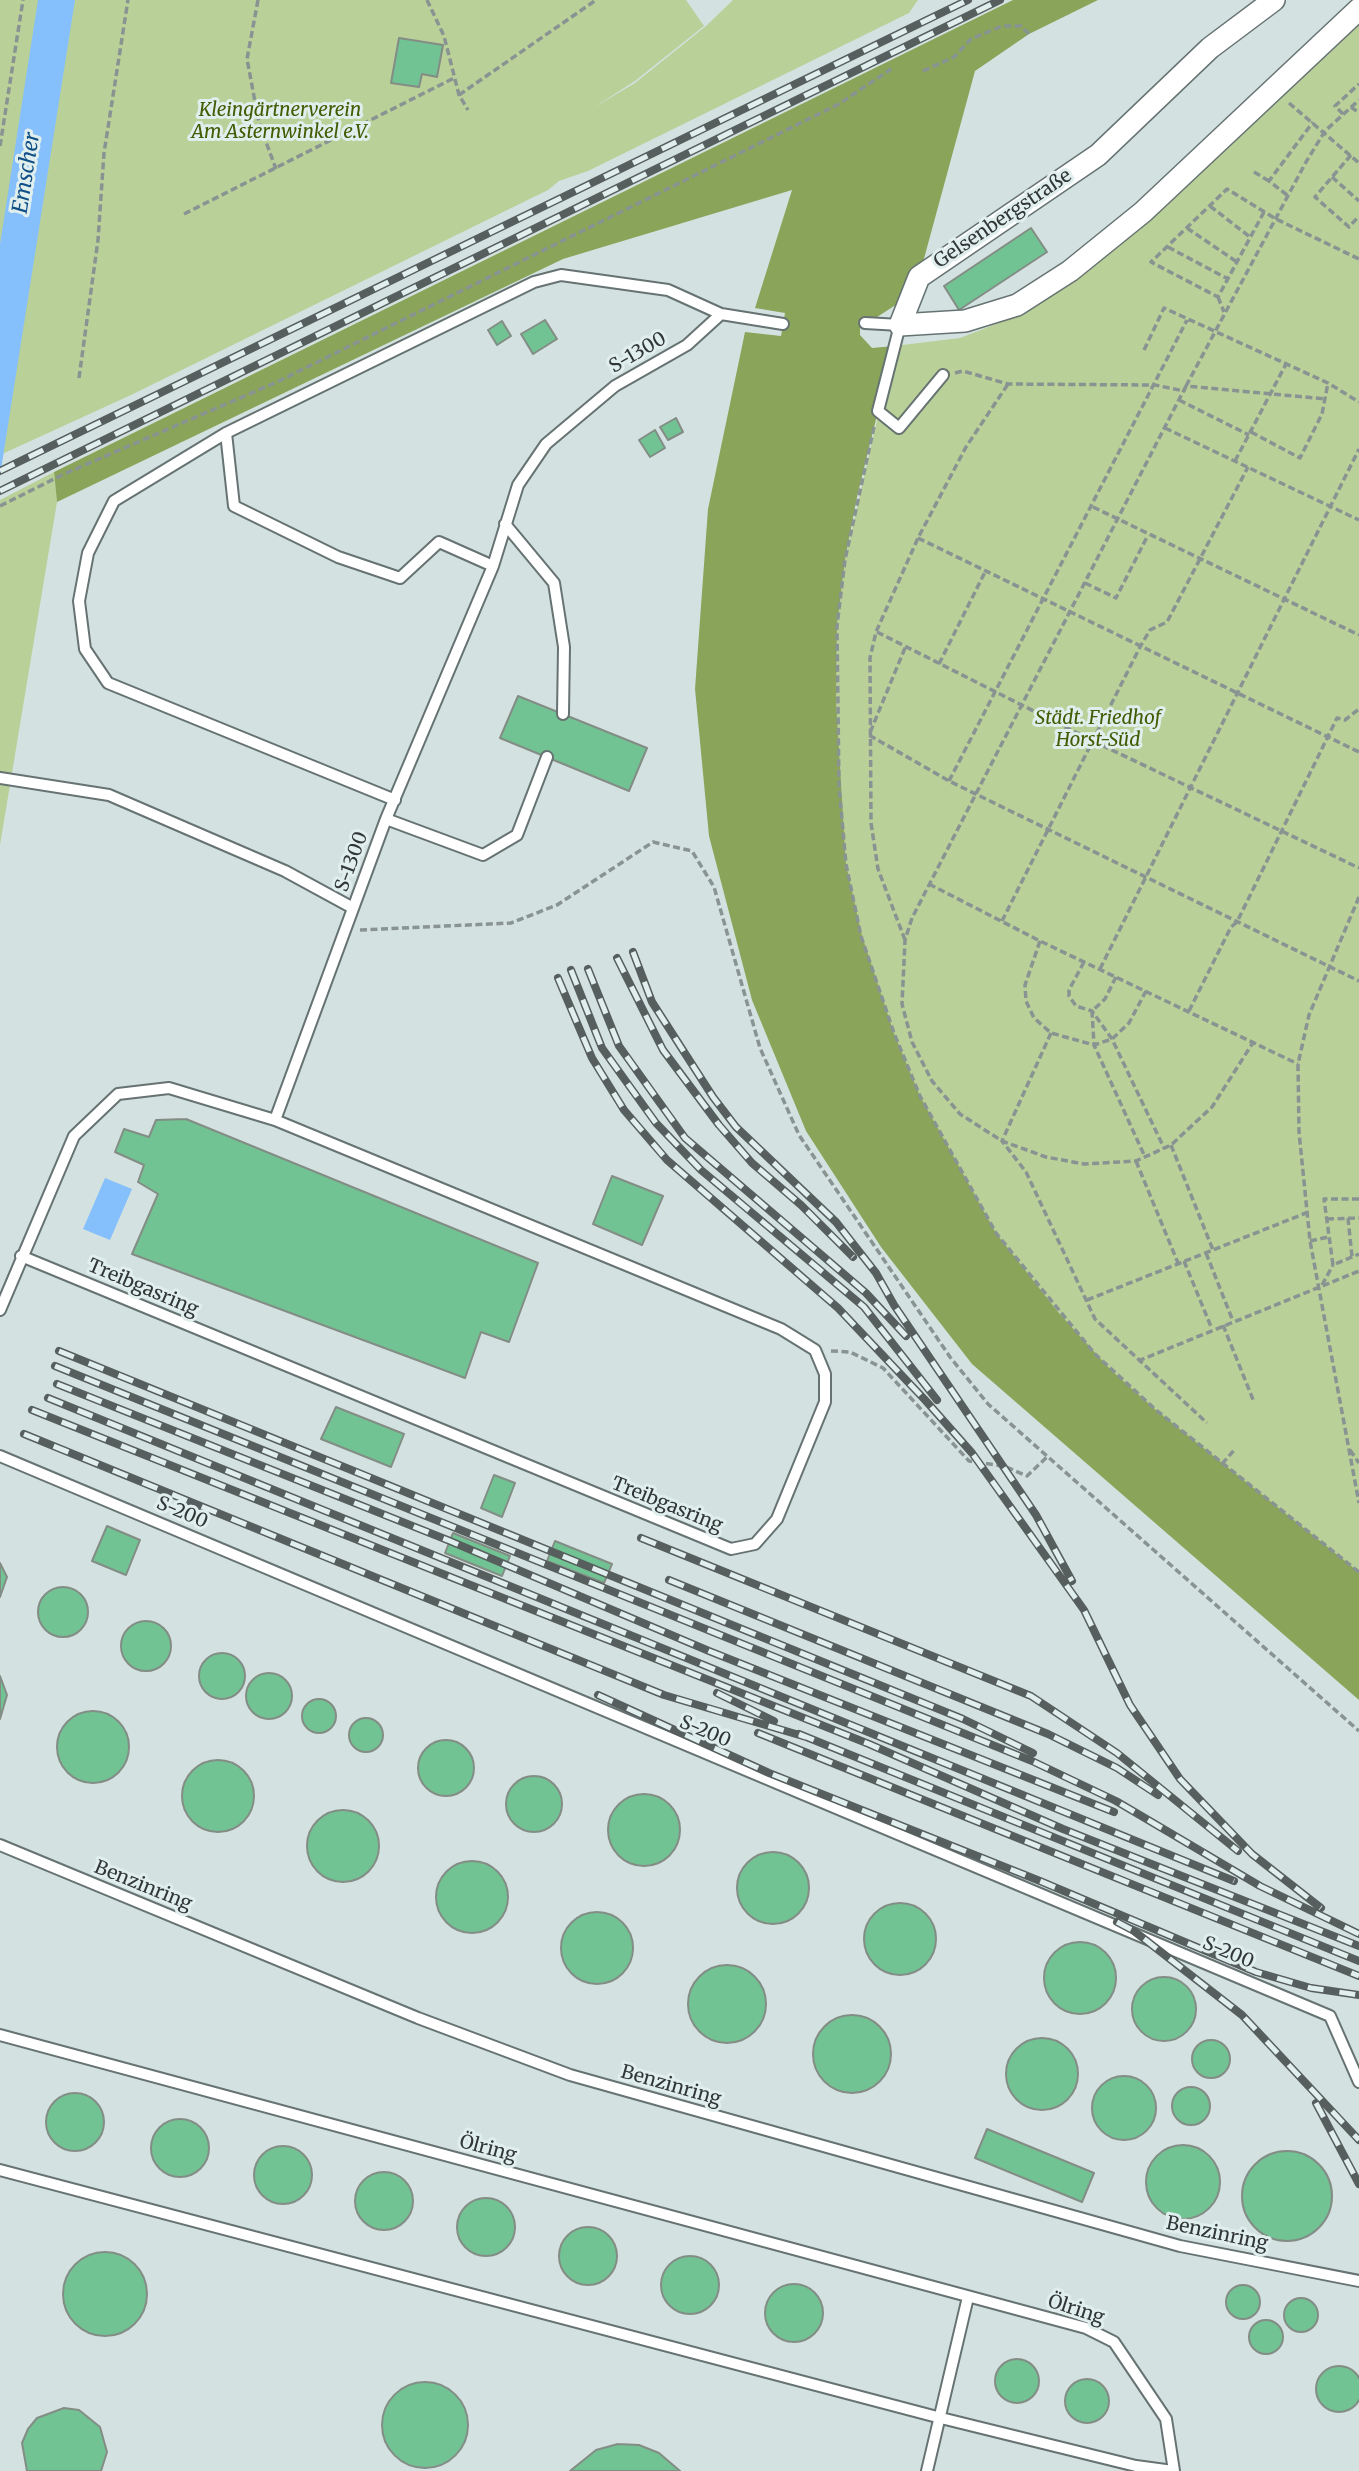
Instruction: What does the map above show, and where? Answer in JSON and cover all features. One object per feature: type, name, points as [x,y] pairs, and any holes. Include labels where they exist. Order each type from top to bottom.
[{"type":"street","name":"Gelsenbergstraße","points":[[900,325],[919,277],[1098,155],[1210,48],[1274,0]]},
{"type":"street","points":[[900,325],[965,321],[1017,305],[1070,271],[1143,212],[1359,9]]},
{"type":"lane","points":[[395,800],[108,683],[85,649],[79,601],[88,554],[114,501],[226,433],[534,282],[561,275],[668,290],[721,314],[783,324]]},
{"type":"lane","name":"S-1300","points":[[275,1120],[386,819],[493,566],[518,485],[546,444],[615,386],[687,345],[721,314]]},
{"type":"lane","points":[[864,323],[900,325],[878,411],[899,428],[943,375]]},
{"type":"lane","points":[[226,433],[233,506],[338,557],[400,578],[439,542],[493,566]]},
{"type":"lane","points":[[505,524],[554,583],[564,647],[563,714]]},
{"type":"lane","points":[[386,819],[483,855],[517,835],[547,757]]},
{"type":"lane","points":[[0,778],[110,794],[285,872],[353,908]]},
{"type":"lane","points":[[0,1310],[74,1136],[118,1094],[169,1088],[275,1120],[780,1329],[814,1350]]},
{"type":"lane","name":"Treibgasring","points":[[21,1256],[730,1549],[755,1544],[777,1520],[825,1402],[825,1374],[814,1350]]},
{"type":"lane","name":"S-200","points":[[0,1456],[1330,2016],[1359,2082]]},
{"type":"lane","name":"Benzinring","points":[[0,1845],[406,2013],[570,2075],[1180,2246],[1359,2281]]},
{"type":"lane","name":"Ölring","points":[[0,2035],[1086,2328],[1114,2342],[1166,2419],[1174,2471],[1136,2466],[941,2418],[0,2170]]},
{"type":"lane","points":[[927,2471],[968,2297]]},
{"type":"path","points":[[0,146],[23,0]]},
{"type":"path","points":[[79,378],[97,240],[104,153],[128,0]]},
{"type":"path","points":[[258,0],[247,59],[259,124],[276,169]]},
{"type":"path","points":[[427,0],[444,36],[459,95],[468,110]]},
{"type":"path","points":[[459,95],[594,1]]},
{"type":"path","points":[[923,71],[954,57],[971,39],[1002,26],[1021,26],[1028,34]]},
{"type":"path","points":[[0,506],[301,370],[839,104],[891,69]]},
{"type":"path","points":[[184,214],[456,77]]},
{"type":"path","points":[[1343,114],[1335,106],[1359,84]]},
{"type":"path","points":[[1273,91],[1325,131],[1359,163]]},
{"type":"path","points":[[1254,1041],[1212,1107],[1171,1145],[1136,1161],[1084,1164],[1046,1157],[1002,1142],[960,1114],[932,1081],[912,1042],[902,1004],[905,940],[929,884],[975,793],[1072,613],[1213,332],[1287,195],[1325,131],[1359,100]]},
{"type":"path","points":[[1352,107],[1359,113]]},
{"type":"path","points":[[1269,181],[1313,122]]},
{"type":"path","points":[[1351,155],[1315,197],[1349,227],[1359,216]]},
{"type":"path","points":[[1254,172],[1287,195]]},
{"type":"path","points":[[1332,177],[1359,201]]},
{"type":"path","points":[[1224,313],[1218,297],[1151,262],[1227,189],[1276,219],[1359,260]]},
{"type":"path","points":[[1209,206],[1250,237]]},
{"type":"path","points":[[1218,297],[1264,212]]},
{"type":"path","points":[[1187,228],[1237,262]]},
{"type":"path","points":[[1167,247],[1228,279]]},
{"type":"path","points":[[1144,350],[1164,308],[1328,383],[1359,402]]},
{"type":"path","points":[[949,781],[1187,320]]},
{"type":"path","points":[[1235,461],[1286,364]]},
{"type":"path","points":[[943,375],[962,371],[1008,384],[1155,385],[1326,399]]},
{"type":"path","points":[[1179,400],[1300,458],[1326,399],[1328,383]]},
{"type":"path","points":[[905,940],[878,869],[871,823],[870,659],[876,632],[918,538],[966,447],[1008,384]]},
{"type":"path","points":[[878,411],[845,560],[837,626],[839,786],[846,863],[862,936],[894,1033],[920,1096],[996,1233],[1095,1354],[1156,1410],[1359,1572]]},
{"type":"path","points":[[1165,428],[1359,520]]},
{"type":"path","points":[[1100,969],[1359,449]]},
{"type":"path","points":[[1002,921],[1140,647],[1150,630],[1167,622],[1248,467]]},
{"type":"path","points":[[1092,507],[1359,635]]},
{"type":"path","points":[[1086,583],[1116,598],[1148,535]]},
{"type":"path","points":[[918,538],[1359,752]]},
{"type":"path","points":[[939,664],[985,571]]},
{"type":"path","points":[[876,632],[1093,741],[1359,868]]},
{"type":"path","points":[[869,734],[905,648]]},
{"type":"path","points":[[1189,1011],[1231,928],[1237,922],[1279,830],[1337,718],[1345,720],[1359,709]]},
{"type":"path","points":[[869,734],[949,781],[1048,831],[1359,981]]},
{"type":"path","points":[[347,930],[511,923],[557,905],[653,842],[692,851],[714,887],[760,1048],[799,1135],[950,1357],[988,1404],[1359,1731]]},
{"type":"path","points":[[929,884],[1040,941],[1298,1064]]},
{"type":"path","points":[[1359,897],[1328,964],[1309,1015],[1298,1064],[1299,1132],[1306,1213],[1359,1503]]},
{"type":"path","points":[[1040,941],[1024,985],[1026,1000],[1034,1018],[1051,1033],[1094,1045],[1112,1039],[1129,1023],[1146,991]]},
{"type":"path","points":[[1084,961],[1069,990],[1069,996],[1076,1006],[1092,1011],[1112,1039],[1164,1148]]},
{"type":"path","points":[[1092,1011],[1105,999],[1116,977]]},
{"type":"path","points":[[1092,1011],[1094,1045],[1145,1157]]},
{"type":"path","points":[[1002,1142],[1051,1033]]},
{"type":"path","points":[[1002,1142],[1026,1172],[1094,1319],[1207,1423]]},
{"type":"path","points":[[1171,1145],[1213,1250]]},
{"type":"path","points":[[1136,1161],[1178,1264]]},
{"type":"path","points":[[1333,1265],[1324,1199],[1359,1199]]},
{"type":"path","points":[[1087,1300],[1306,1213]]},
{"type":"path","points":[[1348,1218],[1352,1257]]},
{"type":"path","points":[[1327,1219],[1359,1218]]},
{"type":"path","points":[[1310,1241],[1329,1237]]},
{"type":"path","points":[[1206,1253],[1234,1321]]},
{"type":"path","points":[[1319,1287],[1333,1265],[1359,1254]]},
{"type":"path","points":[[1184,1261],[1212,1329]]},
{"type":"path","points":[[1138,1361],[1359,1271]]},
{"type":"path","points":[[1223,1325],[1254,1402]]},
{"type":"path","points":[[814,1350],[850,1352],[883,1368],[969,1461],[1004,1466],[1027,1476],[1049,1455]]},
{"type":"path","points":[[1349,1448],[1359,1463]]},
{"type":"path","points":[[1222,1464],[1235,1449]]},
{"type":"green space","name":"Kleingärtnerverein Am Asternwinkel e.V.","points":[[0,0],[686,0],[704,26],[635,81],[593,108],[635,83],[706,26],[733,0],[918,0],[909,13],[588,171],[559,181],[548,190],[131,395],[0,455]]},
{"type":"green space","points":[[1013,0],[1098,0],[1029,34],[975,71],[919,277],[905,299],[860,328],[860,335],[872,348],[894,346],[857,497],[845,560],[837,626],[836,700],[846,864],[862,936],[894,1033],[920,1096],[996,1233],[1058,1312],[1111,1370],[1156,1410],[1359,1572],[1359,1700],[972,1364],[881,1247],[806,1131],[752,1000],[709,836],[695,689],[708,509],[745,332],[781,336],[785,313],[755,308],[792,190],[563,259],[57,502],[54,472]]},
{"type":"green space","name":"Städt. Friedhof Horst-Süd","points":[[1359,25],[1359,1572],[1156,1410],[1111,1370],[1058,1312],[996,1233],[920,1096],[894,1033],[861,936],[846,864],[836,700],[837,626],[845,560],[894,346],[960,338],[1022,314],[1106,255]]},
{"type":"green space","points":[[54,472],[57,502],[0,845],[0,500]]},
{"type":"water","name":"Emscher","points":[[38,0],[75,0],[0,476],[0,244]]},
{"type":"water","points":[[105,1178],[132,1189],[110,1240],[83,1229]]},
{"type":"building","points":[[399,38],[443,45],[437,77],[422,74],[419,87],[391,83]]},
{"type":"building","points":[[1031,228],[1047,252],[959,310],[944,286]]},
{"type":"building","points":[[545,320],[557,339],[533,354],[521,334]]},
{"type":"building","points":[[502,321],[511,336],[497,345],[488,330]]},
{"type":"building","points":[[676,418],[683,432],[668,440],[660,427]]},
{"type":"building","points":[[655,430],[665,448],[650,457],[639,440]]},
{"type":"building","points":[[518,696],[647,748],[629,791],[500,738]]},
{"type":"building","points":[[186,1119],[538,1263],[509,1342],[481,1332],[465,1378],[132,1254],[158,1194],[138,1182],[144,1165],[115,1152],[124,1129],[149,1137],[156,1120]]},
{"type":"building","points":[[612,1176],[663,1196],[642,1245],[593,1224]]},
{"type":"building","points":[[336,1407],[404,1434],[391,1467],[321,1439]]},
{"type":"building","points":[[494,1475],[515,1483],[502,1517],[481,1508]]},
{"type":"building","points":[[107,1526],[140,1540],[126,1575],[92,1561]]},
{"type":"building","points":[[453,1533],[510,1556],[502,1576],[445,1553]]},
{"type":"building","points":[[555,1541],[612,1564],[604,1583],[547,1561]]},
{"type":"building","points":[[0,1563],[7,1577],[0,1597]]},
{"type":"building","points":[[63,1587],[80,1595],[88,1612],[80,1629],[63,1637],[46,1629],[38,1612],[46,1595]]},
{"type":"building","points":[[146,1621],[163,1629],[171,1646],[163,1663],[146,1671],[129,1663],[121,1646],[129,1629]]},
{"type":"building","points":[[222,1653],[238,1660],[245,1676],[238,1692],[222,1699],[206,1692],[199,1676],[206,1660]]},
{"type":"building","points":[[269,1673],[285,1680],[292,1696],[285,1712],[269,1719],[253,1712],[246,1696],[253,1680]]},
{"type":"building","points":[[0,1676],[7,1695],[0,1719]]},
{"type":"building","points":[[319,1699],[331,1704],[336,1716],[331,1728],[319,1733],[307,1728],[302,1716],[307,1704]]},
{"type":"building","points":[[100,1711],[119,1721],[127,1733],[127,1761],[119,1773],[107,1781],[86,1783],[67,1773],[59,1761],[57,1740],[67,1721],[79,1713]]},
{"type":"building","points":[[366,1718],[378,1723],[383,1735],[378,1747],[366,1752],[354,1747],[349,1735],[354,1723]]},
{"type":"building","points":[[440,1740],[452,1740],[466,1748],[474,1762],[472,1779],[466,1788],[452,1796],[440,1796],[423,1784],[418,1774],[418,1762],[430,1745]]},
{"type":"building","points":[[225,1760],[244,1770],[252,1782],[252,1810],[244,1822],[232,1830],[211,1832],[192,1822],[184,1810],[182,1789],[192,1770],[204,1762]]},
{"type":"building","points":[[528,1776],[540,1776],[554,1784],[562,1798],[560,1815],[554,1824],[540,1832],[528,1832],[511,1820],[506,1810],[506,1798],[518,1781]]},
{"type":"building","points":[[651,1794],[670,1804],[678,1816],[678,1844],[670,1856],[658,1864],[637,1866],[618,1856],[610,1844],[608,1823],[618,1804],[630,1796]]},
{"type":"building","points":[[350,1810],[369,1820],[377,1832],[377,1860],[369,1872],[357,1880],[336,1882],[317,1872],[309,1860],[307,1839],[317,1820],[329,1812]]},
{"type":"building","points":[[780,1852],[799,1862],[807,1874],[807,1902],[799,1914],[787,1922],[766,1924],[747,1914],[739,1902],[737,1881],[747,1862],[759,1854]]},
{"type":"building","points":[[479,1861],[498,1871],[506,1883],[506,1911],[498,1923],[486,1931],[465,1933],[446,1923],[438,1911],[436,1890],[446,1871],[458,1863]]},
{"type":"building","points":[[907,1903],[926,1913],[934,1925],[934,1953],[926,1965],[914,1973],[893,1975],[874,1965],[866,1953],[864,1932],[874,1913],[886,1905]]},
{"type":"building","points":[[604,1912],[623,1922],[631,1934],[631,1962],[623,1974],[611,1982],[590,1984],[571,1974],[563,1962],[561,1941],[571,1922],[583,1914]]},
{"type":"building","points":[[1087,1942],[1106,1952],[1114,1964],[1114,1992],[1106,2004],[1094,2012],[1073,2014],[1054,2004],[1046,1992],[1044,1971],[1054,1952],[1066,1944]]},
{"type":"building","points":[[727,1965],[742,1968],[755,1976],[763,1989],[766,2004],[763,2019],[755,2032],[742,2040],[727,2043],[712,2040],[699,2032],[691,2019],[688,2004],[691,1989],[699,1976],[712,1968]]},
{"type":"building","points":[[1158,1977],[1170,1977],[1187,1986],[1194,1997],[1194,2021],[1187,2032],[1170,2041],[1158,2041],[1146,2036],[1137,2027],[1132,2015],[1132,2003],[1137,1991],[1146,1982]]},
{"type":"building","points":[[852,2015],[867,2018],[880,2026],[888,2039],[891,2054],[888,2069],[880,2082],[867,2090],[852,2093],[837,2090],[824,2082],[816,2069],[813,2054],[816,2039],[824,2026],[837,2018]]},
{"type":"building","points":[[1049,2038],[1068,2048],[1076,2060],[1076,2088],[1068,2100],[1056,2108],[1035,2110],[1016,2100],[1008,2088],[1006,2067],[1016,2048],[1028,2040]]},
{"type":"building","points":[[1211,2040],[1224,2046],[1230,2059],[1224,2072],[1211,2078],[1198,2072],[1192,2059],[1198,2046]]},
{"type":"building","points":[[1118,2076],[1130,2076],[1147,2085],[1154,2096],[1154,2120],[1147,2131],[1130,2140],[1118,2140],[1106,2135],[1097,2126],[1092,2114],[1092,2102],[1097,2090],[1106,2081]]},
{"type":"building","points":[[1191,2087],[1204,2093],[1210,2106],[1204,2119],[1191,2125],[1178,2119],[1172,2106],[1178,2093]]},
{"type":"building","points":[[69,2093],[81,2093],[96,2101],[104,2116],[104,2128],[96,2143],[81,2151],[69,2151],[54,2143],[46,2128],[46,2116],[54,2101]]},
{"type":"building","points":[[174,2119],[186,2119],[201,2127],[209,2142],[209,2154],[201,2169],[186,2177],[174,2177],[159,2169],[151,2154],[151,2142],[159,2127]]},
{"type":"building","points":[[987,2129],[1094,2173],[1082,2202],[975,2158]]},
{"type":"building","points":[[1183,2145],[1197,2148],[1209,2156],[1217,2168],[1220,2182],[1217,2196],[1209,2208],[1197,2216],[1183,2219],[1169,2216],[1157,2208],[1149,2196],[1146,2182],[1149,2168],[1157,2156],[1169,2148]]},
{"type":"building","points":[[277,2146],[289,2146],[304,2154],[312,2169],[312,2181],[304,2196],[289,2204],[277,2204],[262,2196],[254,2181],[254,2169],[262,2154]]},
{"type":"building","points":[[1278,2151],[1296,2151],[1312,2158],[1325,2171],[1332,2187],[1332,2205],[1325,2221],[1312,2234],[1296,2241],[1278,2241],[1262,2234],[1249,2221],[1242,2205],[1242,2187],[1249,2171],[1262,2158]]},
{"type":"building","points":[[378,2172],[390,2172],[405,2180],[413,2195],[413,2207],[405,2222],[390,2230],[378,2230],[363,2222],[355,2207],[355,2195],[363,2180]]},
{"type":"building","points":[[480,2198],[492,2198],[507,2206],[515,2221],[515,2233],[507,2248],[492,2256],[480,2256],[465,2248],[457,2233],[457,2221],[465,2206]]},
{"type":"building","points":[[582,2227],[594,2227],[609,2235],[617,2250],[617,2262],[609,2277],[594,2285],[582,2285],[567,2277],[559,2262],[559,2250],[567,2235]]},
{"type":"building","points":[[105,2252],[121,2255],[135,2264],[144,2278],[147,2294],[144,2310],[135,2324],[121,2333],[105,2336],[89,2333],[75,2324],[66,2310],[63,2294],[66,2278],[75,2264],[89,2255]]},
{"type":"building","points":[[684,2256],[696,2256],[711,2264],[719,2279],[719,2291],[711,2306],[696,2314],[684,2314],[669,2306],[661,2291],[661,2279],[669,2264]]},
{"type":"building","points":[[788,2284],[800,2284],[815,2292],[823,2307],[823,2319],[815,2334],[800,2342],[788,2342],[773,2334],[765,2319],[765,2307],[773,2292]]},
{"type":"building","points":[[1243,2285],[1255,2290],[1260,2302],[1255,2314],[1243,2319],[1231,2314],[1226,2302],[1231,2290]]},
{"type":"building","points":[[1301,2298],[1313,2303],[1318,2315],[1313,2327],[1301,2332],[1289,2327],[1284,2315],[1289,2303]]},
{"type":"building","points":[[1266,2320],[1278,2325],[1283,2337],[1278,2349],[1266,2354],[1254,2349],[1249,2337],[1254,2325]]},
{"type":"building","points":[[1017,2359],[1026,2360],[1033,2365],[1038,2372],[1038,2390],[1033,2397],[1026,2402],[1017,2403],[1008,2402],[1001,2397],[996,2390],[995,2381],[996,2372],[1001,2365],[1008,2360]]},
{"type":"building","points":[[1339,2366],[1348,2367],[1355,2373],[1361,2380],[1361,2398],[1355,2405],[1348,2411],[1339,2412],[1330,2411],[1323,2405],[1317,2398],[1316,2389],[1317,2380],[1323,2373],[1330,2367]]},
{"type":"building","points":[[1087,2379],[1096,2380],[1103,2385],[1108,2392],[1108,2410],[1103,2417],[1096,2422],[1087,2423],[1078,2422],[1071,2417],[1066,2410],[1065,2401],[1066,2392],[1071,2385],[1078,2380]]},
{"type":"building","points":[[417,2382],[433,2382],[456,2394],[465,2408],[468,2425],[465,2442],[456,2456],[433,2468],[417,2468],[401,2461],[389,2449],[382,2433],[382,2417],[389,2401],[401,2389]]},
{"type":"building","points":[[64,2408],[79,2410],[100,2427],[107,2452],[101,2471],[27,2471],[22,2443],[28,2429],[37,2418]]},
{"type":"building","points":[[618,2444],[639,2445],[659,2453],[680,2471],[570,2471],[596,2450]]},
{"type":"railway","points":[[0,471],[968,0]]},
{"type":"railway","points":[[0,491],[1000,0]]},
{"type":"railway","points":[[633,952],[652,1002],[713,1097],[736,1127],[836,1222],[876,1273],[894,1305],[1036,1515],[1072,1581]]},
{"type":"railway","points":[[617,958],[663,1050],[719,1125],[752,1163],[801,1205],[853,1257]]},
{"type":"railway","points":[[588,969],[619,1046],[685,1138],[866,1293],[906,1336]]},
{"type":"railway","points":[[571,970],[602,1048],[656,1123],[701,1170],[864,1307],[937,1400]]},
{"type":"railway","points":[[558,978],[592,1058],[624,1110],[667,1160],[838,1308],[972,1453],[1084,1610],[1130,1705],[1180,1779],[1252,1854],[1321,1908]]},
{"type":"railway","points":[[59,1351],[963,1719],[1033,1753]]},
{"type":"railway","points":[[55,1366],[1032,1761],[1116,1801],[1260,1886],[1359,1934]]},
{"type":"railway","points":[[57,1384],[450,1541],[709,1651],[1114,1812]]},
{"type":"railway","points":[[48,1398],[1234,1881]]},
{"type":"railway","points":[[32,1410],[869,1744],[1063,1829],[1359,1946]]},
{"type":"railway","points":[[24,1434],[664,1695],[806,1737]]},
{"type":"railway","points":[[641,1538],[1031,1696],[1117,1753],[1238,1851]]},
{"type":"railway","points":[[669,1580],[1048,1734],[1117,1768],[1158,1795]]},
{"type":"railway","points":[[717,1693],[774,1721]]},
{"type":"railway","points":[[598,1695],[769,1773],[1040,1881],[1256,1972],[1311,1988],[1359,1995]]},
{"type":"railway","points":[[758,1733],[1359,1976]]},
{"type":"railway","points":[[799,1734],[1359,1961]]},
{"type":"railway","points":[[1117,1922],[1134,1931],[1242,2015],[1359,2140]]},
{"type":"railway","points":[[1316,2103],[1359,2184]]}]
